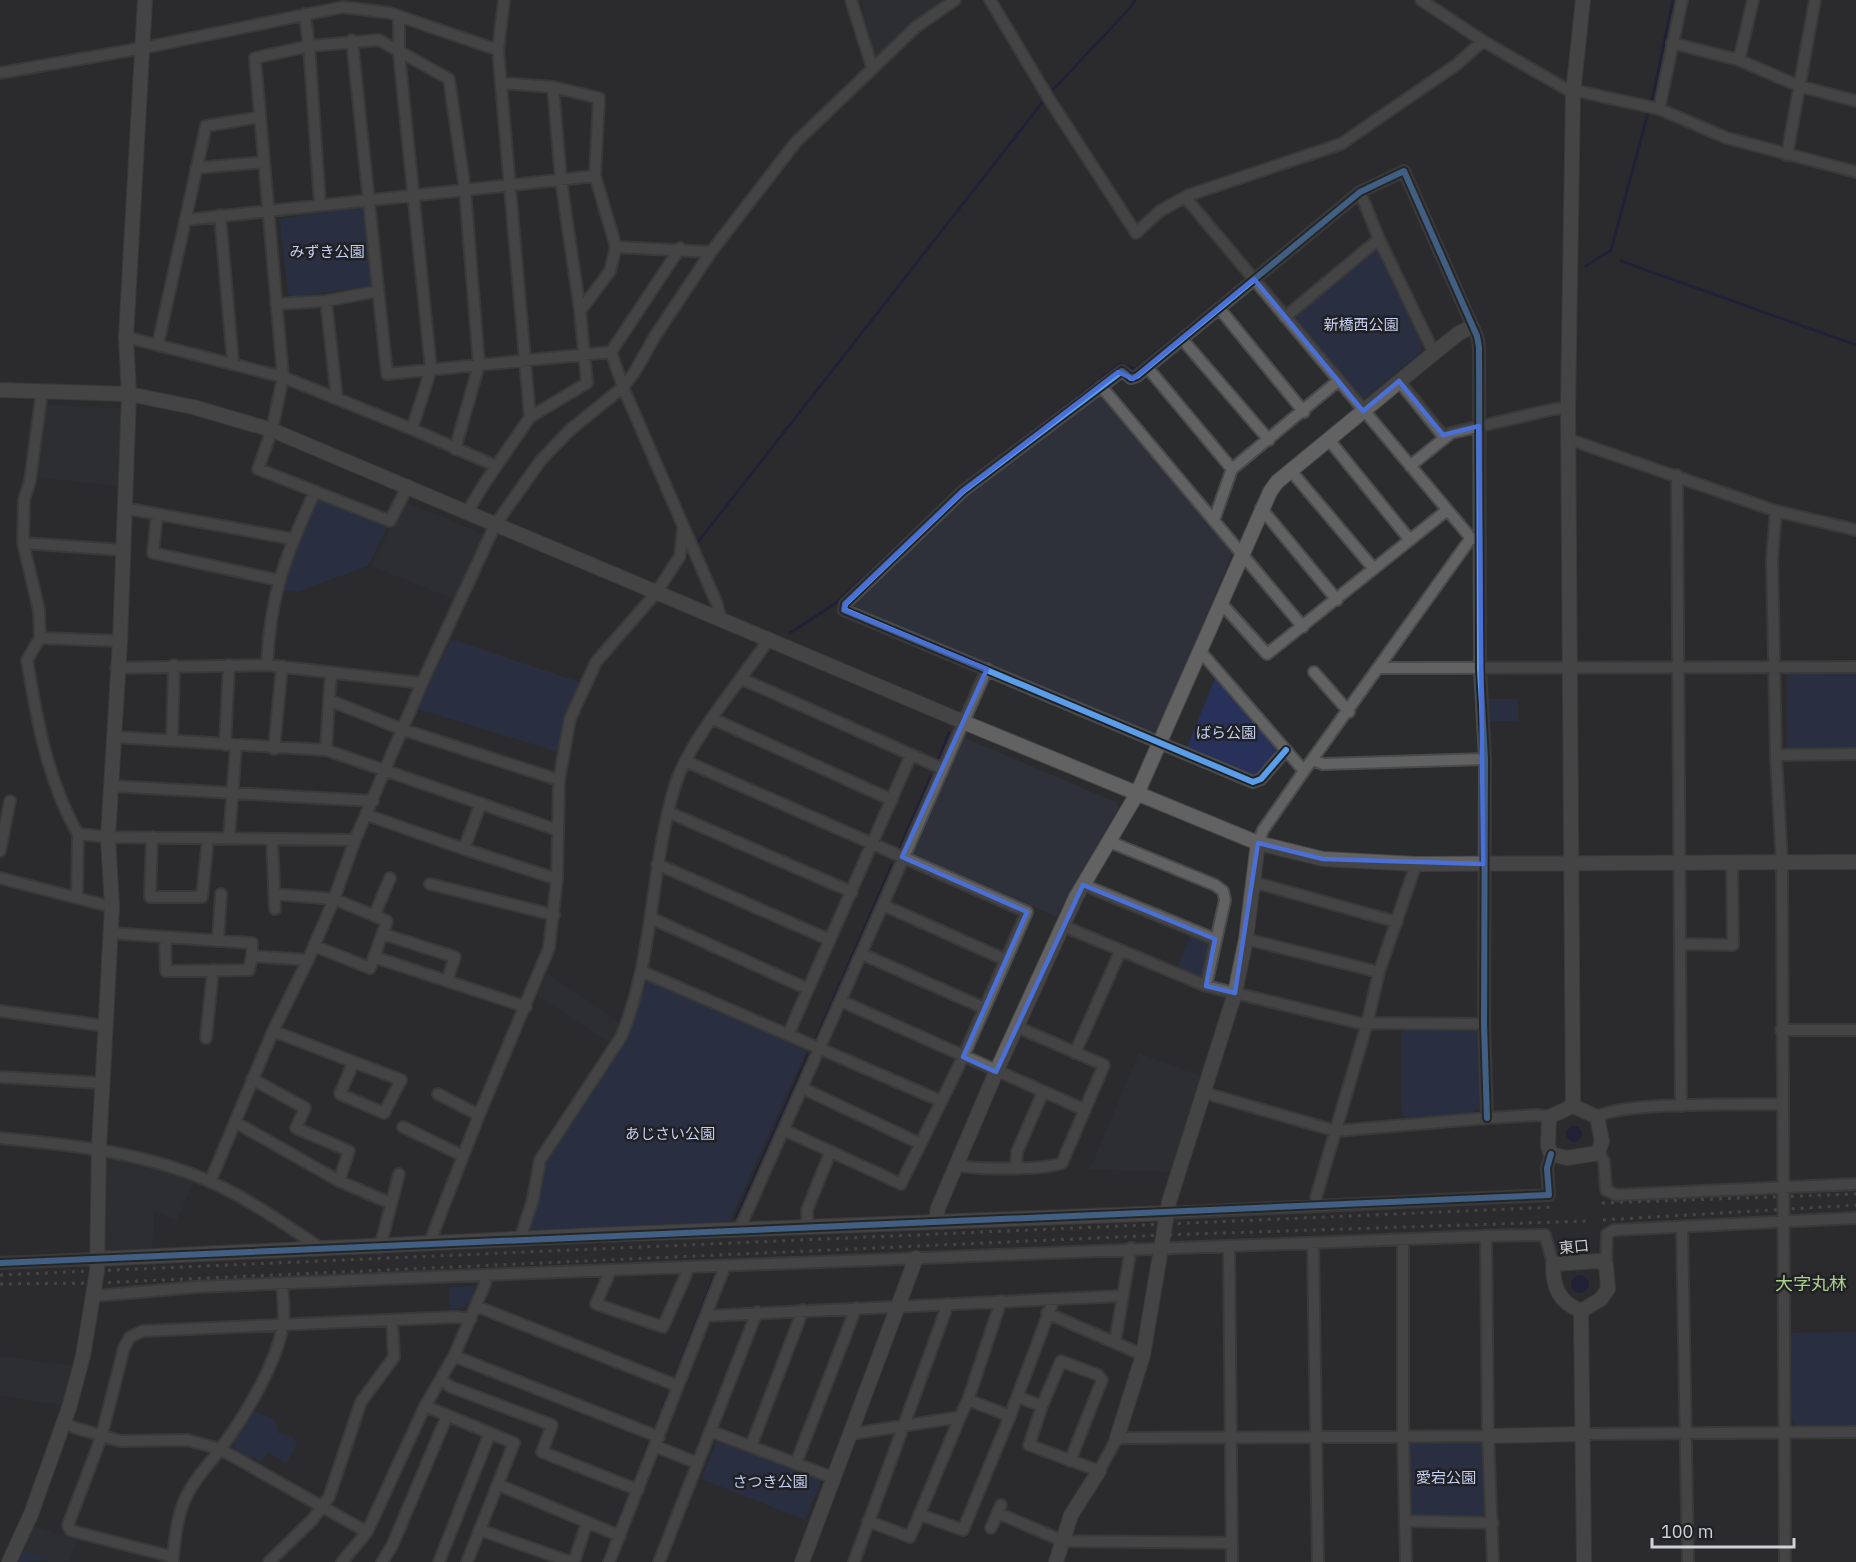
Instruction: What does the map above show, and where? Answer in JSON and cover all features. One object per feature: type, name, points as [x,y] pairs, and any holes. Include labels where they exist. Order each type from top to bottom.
[{"type":"street","points":[[9,1562],[31,1514],[63,1424],[78,1377],[94,1296],[111,907],[108,837],[115,737],[116,668],[120,641],[129,394],[126,337],[145,0]]},
{"type":"street","points":[[392,0],[431,369],[412,429]]},
{"type":"street","points":[[504,0],[498,50],[512,186],[530,417]]},
{"type":"street","points":[[852,0],[872,67]]},
{"type":"street","points":[[210,1182],[273,1031],[309,960],[355,840],[404,730],[422,683],[495,525],[541,460],[570,430],[623,387],[711,252],[796,142],[916,27],[955,0]]},
{"type":"street","points":[[990,0],[1051,102],[1136,233],[1160,211],[1185,197],[1341,144],[1456,65],[1482,41]]},
{"type":"street","points":[[1421,0],[1482,41],[1573,92],[1659,109],[1727,138],[1856,172]]},
{"type":"street","points":[[1573,1106],[1568,408],[1573,92],[1583,0]]},
{"type":"street","points":[[1659,109],[1682,0]]},
{"type":"street","points":[[1739,60],[1753,0]]},
{"type":"street","points":[[1787,155],[1815,0]]},
{"type":"street","points":[[0,73],[143,48],[343,7],[395,15],[498,50]]},
{"type":"street","points":[[305,14],[320,204]]},
{"type":"street","points":[[352,40],[387,374],[611,352]]},
{"type":"street","points":[[408,486],[390,521],[258,469],[272,430],[283,377],[255,58],[309,46],[352,40],[379,40],[449,79],[465,190],[480,365],[456,448]]},
{"type":"street","points":[[1672,43],[1739,60],[1799,86],[1856,101]]},
{"type":"street","points":[[501,83],[553,87],[599,98],[595,176],[616,247],[610,271],[579,311]]},
{"type":"street","points":[[468,512],[530,417],[586,383],[579,311],[561,180],[553,87]]},
{"type":"street","points":[[158,344],[206,126],[259,117]]},
{"type":"street","points":[[196,168],[264,162]]},
{"type":"street","points":[[1286,750],[1262,779],[1253,782],[844,610],[844,604],[963,491],[1118,372],[1122,371],[1134,378],[1360,192],[1404,171],[1479,346],[1475,539],[1485,759],[1483,864],[1487,1118]]},
{"type":"street","points":[[185,220],[595,176]]},
{"type":"street","points":[[1360,192],[1378,239],[1434,353]]},
{"type":"street","points":[[1185,197],[1446,511],[1475,539]]},
{"type":"street","points":[[220,215],[233,363]]},
{"type":"street","points":[[1285,316],[1378,239]]},
{"type":"street","points":[[616,247],[680,248],[711,252]]},
{"type":"street","points":[[611,352],[680,248]]},
{"type":"street","points":[[276,304],[326,301],[378,291]]},
{"type":"street","points":[[326,301],[337,399]]},
{"type":"street","points":[[1219,308],[1304,412]]},
{"type":"street","points":[[936,1221],[938,1208],[996,1072],[1084,883],[1137,794],[1201,652],[1261,508],[1277,482],[1459,333],[1472,327]]},
{"type":"street","points":[[126,337],[283,377],[496,466]]},
{"type":"street","points":[[1182,339],[1269,440]]},
{"type":"street","points":[[611,352],[623,387],[717,604],[720,617]]},
{"type":"street","points":[[1148,367],[1232,469]]},
{"type":"street","points":[[1214,520],[1232,469],[1304,412],[1338,381]]},
{"type":"street","points":[[1399,381],[1444,437]]},
{"type":"street","points":[[1101,386],[1303,627]]},
{"type":"street","points":[[0,390],[129,394],[194,407],[272,430],[656,593],[720,617],[1258,843],[1323,859],[1416,864],[1856,862]]},
{"type":"street","points":[[42,391],[30,481],[24,500],[23,543],[39,610],[40,638],[27,660],[40,736],[61,804],[78,834],[77,898]]},
{"type":"street","points":[[1410,466],[1444,437],[1554,408],[1568,408]]},
{"type":"street","points":[[1568,439],[1776,511],[1856,530]]},
{"type":"street","points":[[1329,440],[1410,540]]},
{"type":"street","points":[[1291,471],[1374,569]]},
{"type":"street","points":[[1677,475],[1681,1106]]},
{"type":"street","points":[[267,665],[269,623],[278,580],[293,539],[315,491]]},
{"type":"street","points":[[124,508],[293,539]]},
{"type":"street","points":[[1261,508],[1337,600]]},
{"type":"street","points":[[1221,603],[1267,654],[1446,511]]},
{"type":"street","points":[[1776,511],[1773,559],[1776,755],[1782,864],[1785,1562]]},
{"type":"street","points":[[157,514],[153,553],[278,580]]},
{"type":"street","points":[[429,1244],[479,1115],[549,948],[554,915],[559,780],[570,719],[596,662],[656,593],[680,556],[683,529]]},
{"type":"street","points":[[1056,1562],[1071,1515],[1117,1438],[1143,1354],[1168,1213],[1235,993],[1246,939],[1258,843],[1263,830],[1475,539]]},
{"type":"street","points":[[23,543],[122,550]]},
{"type":"street","points":[[40,638],[120,641]]},
{"type":"street","points":[[520,1239],[533,1199],[540,1160],[621,1037],[643,972],[657,864],[674,786],[685,761],[769,639]]},
{"type":"street","points":[[1201,652],[1304,771]]},
{"type":"street","points":[[116,668],[174,665],[267,665],[422,683]]},
{"type":"street","points":[[172,740],[174,665]]},
{"type":"street","points":[[229,665],[230,745],[234,792],[229,838]]},
{"type":"street","points":[[274,748],[282,666]]},
{"type":"street","points":[[1380,668],[1856,666]]},
{"type":"street","points":[[739,1230],[862,954],[941,768],[987,669]]},
{"type":"street","points":[[1314,672],[1348,712]]},
{"type":"street","points":[[326,750],[331,674]]},
{"type":"street","points":[[742,678],[941,768]]},
{"type":"street","points":[[329,700],[404,730],[559,780]]},
{"type":"street","points":[[713,719],[892,800]]},
{"type":"street","points":[[115,737],[326,750],[557,830]]},
{"type":"street","points":[[1776,755],[1856,753]]},
{"type":"street","points":[[788,1035],[911,754]]},
{"type":"street","points":[[1314,760],[1323,764],[1485,759]]},
{"type":"street","points":[[685,761],[1027,912],[963,1056],[901,1184],[784,1130]]},
{"type":"street","points":[[111,786],[373,801]]},
{"type":"street","points":[[0,850],[10,801]]},
{"type":"street","points":[[464,849],[481,803]]},
{"type":"street","points":[[668,812],[852,892]]},
{"type":"street","points":[[367,815],[556,879]]},
{"type":"street","points":[[78,834],[108,837],[355,840]]},
{"type":"street","points":[[152,837],[150,897],[202,897],[208,838]]},
{"type":"street","points":[[272,839],[275,909]]},
{"type":"street","points":[[1110,842],[1215,885],[1223,891],[1225,900],[1206,986]]},
{"type":"street","points":[[657,864],[831,940]]},
{"type":"street","points":[[1317,1206],[1316,1197],[1367,1024],[1379,972],[1416,864]]},
{"type":"street","points":[[1680,944],[1733,945],[1732,864]]},
{"type":"street","points":[[0,878],[111,907]]},
{"type":"street","points":[[374,916],[390,878]]},
{"type":"street","points":[[1253,882],[1397,922]]},
{"type":"street","points":[[1084,883],[1093,889],[1215,939]]},
{"type":"street","points":[[430,884],[554,915]]},
{"type":"street","points":[[218,941],[221,894]]},
{"type":"street","points":[[274,894],[334,899],[387,921],[370,968],[314,946]]},
{"type":"street","points":[[883,905],[1006,960]]},
{"type":"street","points":[[651,918],[808,989]]},
{"type":"street","points":[[1063,926],[1120,952],[1206,986],[1367,1024],[1484,1024]]},
{"type":"street","points":[[110,933],[252,943],[249,970],[166,971],[165,937]]},
{"type":"street","points":[[382,934],[455,957],[447,981]]},
{"type":"street","points":[[1246,939],[1379,972]]},
{"type":"street","points":[[1075,1053],[1120,952]]},
{"type":"street","points":[[862,954],[984,1008]]},
{"type":"street","points":[[252,956],[309,960]]},
{"type":"street","points":[[374,957],[526,1007]]},
{"type":"street","points":[[206,1038],[213,970]]},
{"type":"street","points":[[643,972],[941,1101]]},
{"type":"street","points":[[841,1001],[1085,1110]]},
{"type":"street","points":[[0,1011],[105,1026]]},
{"type":"street","points":[[957,1165],[967,1168],[1062,1163],[1104,1065],[1017,1027]]},
{"type":"street","points":[[1781,1030],[1856,1030]]},
{"type":"street","points":[[273,1031],[401,1080],[384,1113],[340,1094],[353,1062]]},
{"type":"street","points":[[0,1077],[102,1083]]},
{"type":"street","points":[[252,1079],[305,1108],[296,1128],[349,1151],[339,1181]]},
{"type":"street","points":[[802,1088],[921,1144]]},
{"type":"street","points":[[1016,1167],[1017,1152],[1043,1092]]},
{"type":"street","points":[[1205,1093],[1335,1131],[1487,1118],[1537,1115],[1549,1117],[1573,1106],[1597,1117],[1610,1111],[1681,1106],[1783,1104]]},
{"type":"street","points":[[438,1094],[479,1115]]},
{"type":"street","points":[[0,1263],[1549,1196],[1547,1168],[1551,1154],[1548,1146],[1549,1117]]},
{"type":"street","points":[[1597,1117],[1602,1141],[1598,1153]]},
{"type":"street","points":[[235,1122],[339,1181],[390,1203]]},
{"type":"street","points":[[403,1127],[463,1156]]},
{"type":"street","points":[[0,1138],[99,1148],[164,1164],[210,1182],[263,1210],[322,1249]]},
{"type":"street","points":[[808,1227],[807,1210],[830,1153]]},
{"type":"street","points":[[1598,1153],[1604,1161],[1606,1190],[1611,1194],[1856,1184]]},
{"type":"street","points":[[1551,1154],[1567,1158],[1598,1153]]},
{"type":"street","points":[[380,1246],[399,1174]]},
{"type":"street","points":[[1606,1265],[1607,1234],[1610,1231],[1856,1218]]},
{"type":"street","points":[[1682,1227],[1688,1433],[1688,1562]]},
{"type":"street","points":[[94,1296],[197,1287],[610,1272],[1131,1248],[1486,1236],[1548,1236],[1553,1264]]},
{"type":"street","points":[[1486,1236],[1488,1436],[1493,1562]]},
{"type":"street","points":[[1403,1239],[1402,1435],[1406,1562]]},
{"type":"street","points":[[1313,1243],[1318,1562]]},
{"type":"street","points":[[1229,1246],[1232,1562]]},
{"type":"street","points":[[1115,1342],[1121,1296],[1131,1248]]},
{"type":"street","points":[[801,1562],[916,1258]]},
{"type":"street","name":"東口","points":[[1598,1261],[1606,1265],[1608,1289],[1601,1299],[1581,1311],[1562,1299],[1557,1292],[1553,1264],[1598,1261]]},
{"type":"street","points":[[609,1562],[725,1266]]},
{"type":"street","points":[[610,1272],[596,1304],[663,1327],[689,1268]]},
{"type":"street","points":[[342,1562],[367,1532],[426,1406],[454,1356],[471,1319],[486,1275]]},
{"type":"street","points":[[282,1284],[283,1325],[265,1375],[220,1449],[197,1477],[184,1501],[175,1536],[173,1560],[69,1530],[68,1525],[101,1437],[124,1348],[135,1333],[283,1325],[455,1317],[471,1319]]},
{"type":"street","points":[[706,1316],[1121,1296]]},
{"type":"street","points":[[921,1515],[963,1530],[1018,1397],[1047,1312],[1054,1299]]},
{"type":"street","points":[[868,1521],[910,1537],[968,1400],[1001,1302]]},
{"type":"street","points":[[854,1562],[906,1425],[948,1304]]},
{"type":"street","points":[[476,1306],[678,1386]]},
{"type":"street","points":[[796,1463],[856,1308]]},
{"type":"street","points":[[751,1446],[803,1310]]},
{"type":"street","points":[[1581,1311],[1584,1562]]},
{"type":"street","points":[[659,1562],[757,1312]]},
{"type":"street","points":[[1047,1312],[1143,1354]]},
{"type":"street","points":[[269,1562],[322,1508],[329,1497],[361,1402],[394,1357],[392,1320]]},
{"type":"street","points":[[454,1356],[657,1441],[697,1463]]},
{"type":"street","points":[[1070,1461],[1102,1380],[1098,1374],[1061,1361],[1029,1445],[1070,1461],[1099,1471]]},
{"type":"street","points":[[441,1380],[451,1387],[552,1425],[542,1452],[638,1490]]},
{"type":"street","points":[[1018,1397],[1042,1406]]},
{"type":"street","points":[[968,1400],[1010,1416]]},
{"type":"street","points":[[426,1406],[514,1443],[467,1562]]},
{"type":"street","points":[[382,1562],[392,1546],[447,1416]]},
{"type":"street","points":[[851,1434],[960,1417]]},
{"type":"street","points":[[63,1424],[120,1441],[188,1440],[220,1449],[367,1532]]},
{"type":"street","points":[[710,1431],[834,1478]]},
{"type":"street","points":[[1117,1438],[1856,1432]]},
{"type":"street","points":[[439,1562],[490,1433]]},
{"type":"street","points":[[499,1485],[620,1536]]},
{"type":"street","points":[[991,1528],[999,1509],[1063,1541],[1232,1543]]},
{"type":"street","points":[[1405,1521],[1493,1523]]},
{"type":"street","points":[[480,1530],[572,1562],[587,1522]]},
{"type":"highlighted area","points":[[1254,279],[1363,411],[1399,381],[1443,435],[1479,426],[1483,864],[1323,859],[1258,843],[1235,993],[1206,986],[1215,939],[1083,885],[996,1072],[963,1057],[1027,912],[902,857],[987,669],[844,610],[845,604],[963,491],[1118,372],[1133,379]]},
{"type":"shaded area","points":[[862,0],[948,0],[873,61]]},
{"type":"shaded area","points":[[1096,394],[1104,396],[1223,538],[1232,555],[1158,729],[1151,732],[854,611],[853,601],[964,495]]},
{"type":"shaded area","points":[[45,405],[118,408],[121,412],[118,486],[35,477]]},
{"type":"shaded area","points":[[403,501],[487,536],[459,601],[371,566]]},
{"type":"shaded area","points":[[965,738],[1116,802],[1119,807],[1056,917],[1031,906],[1025,908],[913,857],[910,849],[960,740]]},
{"type":"shaded area","points":[[547,973],[622,1025],[611,1044],[538,996]]},
{"type":"shaded area","points":[[1139,1053],[1203,1077],[1170,1172],[1090,1169]]},
{"type":"shaded area","points":[[1571,1126],[1577,1126],[1582,1134],[1580,1140],[1571,1142],[1566,1137],[1566,1131]]},
{"type":"shaded area","points":[[103,1153],[159,1167],[194,1180],[177,1220],[154,1212],[152,1253],[101,1254]]},
{"type":"shaded area","points":[[1580,1275],[1586,1278],[1589,1284],[1586,1290],[1580,1293],[1574,1290],[1571,1284],[1574,1278]]},
{"type":"shaded area","points":[[0,1356],[72,1366],[63,1405],[0,1396]]},
{"type":"shaded area","points":[[34,1526],[78,1539],[69,1562],[49,1562],[22,1550]]},
{"type":"green space","name":"みずき公園","points":[[363,207],[367,210],[374,282],[371,286],[292,297],[288,293],[280,221],[284,218]]},
{"type":"green space","name":"新橋西公園","points":[[1377,247],[1422,343],[1420,353],[1365,398],[1355,397],[1296,322],[1297,315]]},
{"type":"green space","points":[[318,497],[388,525],[368,566],[296,592],[279,590]]},
{"type":"green space","points":[[451,639],[585,684],[565,754],[418,709]]},
{"type":"green space","points":[[1787,672],[1856,672],[1856,749],[1787,749]]},
{"type":"green space","name":"ばら公園","points":[[1216,676],[1277,749],[1260,774],[1253,777],[1187,747]]},
{"type":"green space","points":[[1486,699],[1518,699],[1518,721],[1486,721]]},
{"type":"green space","points":[[1191,933],[1204,938],[1209,945],[1204,976],[1197,980],[1176,971]]},
{"type":"green space","name":"あじさい公園","points":[[648,979],[806,1051],[729,1223],[531,1230],[528,1226],[539,1201],[545,1163],[631,1027]]},
{"type":"green space","points":[[1474,1028],[1480,1035],[1479,1108],[1468,1115],[1406,1117],[1402,1113],[1401,1033],[1404,1029]]},
{"type":"green space","points":[[472,1286],[474,1291],[468,1306],[450,1310],[449,1287]]},
{"type":"green space","points":[[1856,1332],[1856,1425],[1797,1425],[1789,1417],[1788,1337],[1791,1333]]},
{"type":"green space","points":[[255,1411],[275,1420],[278,1433],[293,1437],[297,1445],[286,1463],[268,1452],[261,1462],[252,1456],[249,1461],[235,1449],[233,1439],[250,1413]]},
{"type":"green space","name":"愛宕公園","points":[[1403,1436],[1486,1437],[1488,1520],[1407,1519]]},
{"type":"green space","name":"さつき公園","points":[[718,1439],[822,1478],[805,1520],[701,1479]]},
{"type":"green space","points":[[22,1550],[50,1560],[17,1562]]},
{"type":"waterway","points":[[1049,94],[1135,0]]},
{"type":"waterway","points":[[1652,101],[1673,0]]},
{"type":"waterway","points":[[694,547],[1045,99]]},
{"type":"waterway","points":[[1586,266],[1611,250],[1648,113]]},
{"type":"waterway","points":[[1423,200],[1472,310]]},
{"type":"waterway","points":[[1254,272],[1285,247]]},
{"type":"waterway","points":[[1621,261],[1856,345]]},
{"type":"waterway","points":[[990,464],[1120,364],[1135,369],[1248,277]]},
{"type":"waterway","points":[[790,633],[836,603],[946,500]]},
{"type":"waterway","points":[[681,564],[690,552]]},
{"type":"waterway","points":[[939,758],[949,733]]},
{"type":"waterway","points":[[900,847],[931,776]]},
{"type":"waterway","points":[[816,1039],[892,865]]},
{"type":"waterway","points":[[736,1218],[808,1055]]},
{"type":"waterway","points":[[676,1374],[714,1276]]},
{"type":"waterway","points":[[663,1406],[669,1392]]},
{"type":"waterway","points":[[657,1424],[660,1414]]},
{"type":"waterway","points":[[644,1456],[649,1443]]},
{"type":"waterway","points":[[635,1479],[641,1464]]},
{"type":"waterway","points":[[617,1527],[627,1499]]},
{"type":"waterway","points":[[603,1562],[609,1545]]},
{"type":"railway","points":[[1602,1203],[1856,1194]]},
{"type":"railway","points":[[1603,1220],[1856,1205]]},
{"type":"railway","points":[[0,1275],[1555,1207]]},
{"type":"railway","points":[[0,1284],[96,1283],[1163,1235],[1588,1221]]},
{"type":"cycle path","points":[[1286,750],[1261,779],[1253,782],[844,610],[845,604],[963,491],[1122,371],[1131,378],[1137,376],[1360,192],[1404,171],[1477,336],[1479,347],[1480,669],[1485,759],[1484,1024],[1487,1118]]},
{"type":"cycle path","points":[[0,1263],[1549,1195],[1547,1168],[1551,1154]]},
{"type":"district","name":"大字丸林","points":[[1811,1284]]}]
